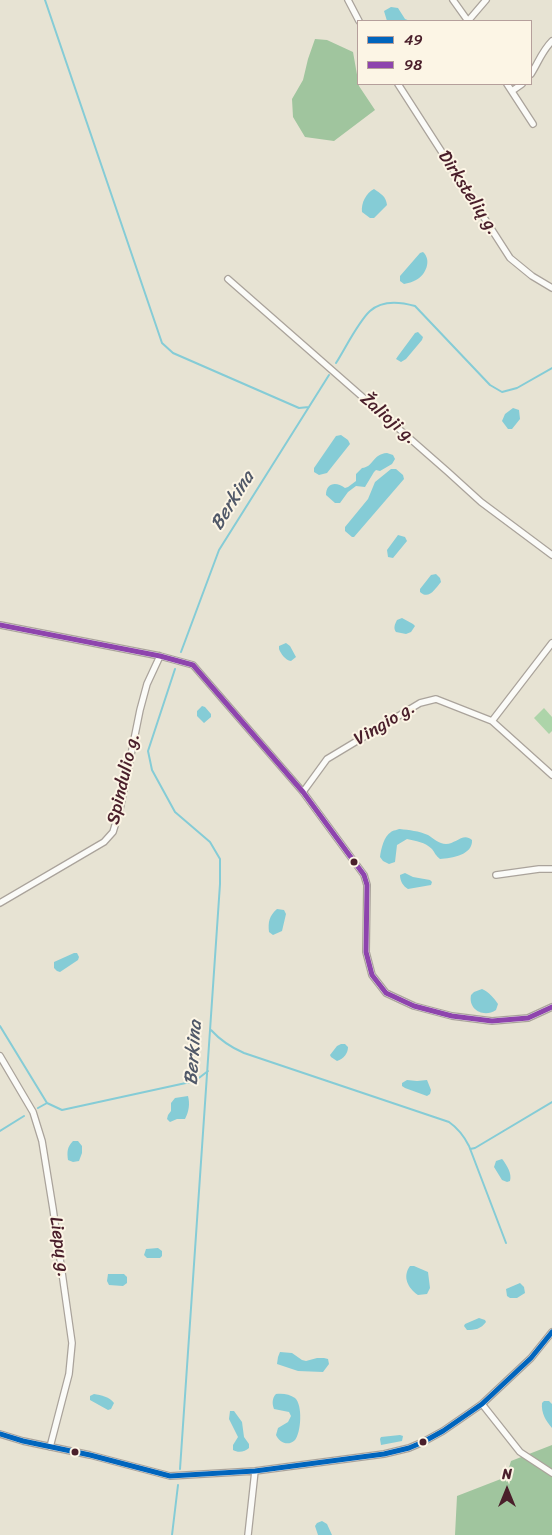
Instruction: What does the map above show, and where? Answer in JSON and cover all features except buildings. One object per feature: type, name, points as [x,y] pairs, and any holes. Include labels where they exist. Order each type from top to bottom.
[{"type":"street","points":[[348,0],[358,20]]},
{"type":"street","points":[[453,0],[467,20]]},
{"type":"street","points":[[469,20],[486,0]]},
{"type":"street","points":[[532,72],[545,48],[552,41]]},
{"type":"street","name":"Dirkstelių g.","points":[[399,85],[510,258],[532,276],[552,288]]},
{"type":"street","points":[[508,85],[533,124]]},
{"type":"street","points":[[512,91],[521,85]]},
{"type":"street","name":"Žalioji g.","points":[[228,279],[481,502],[552,555]]},
{"type":"street","points":[[0,625],[160,656],[192,665],[303,792],[364,875],[367,885],[366,952],[372,975],[386,994],[414,1006],[452,1016],[492,1021],[528,1018],[552,1007]]},
{"type":"street","points":[[492,721],[552,643]]},
{"type":"street","name":"Spindulio g.","points":[[0,903],[104,842],[113,832],[120,809],[140,710],[147,684],[160,656]]},
{"type":"street","name":"Vingio g.","points":[[303,792],[327,759],[420,703],[436,699],[492,721],[552,775]]},
{"type":"street","points":[[496,875],[552,869]]},
{"type":"street","name":"Liepų g.","points":[[0,1056],[33,1112],[42,1141],[54,1209],[72,1342],[70,1374],[50,1447]]},
{"type":"street","points":[[0,1434],[170,1476],[255,1471],[384,1454],[409,1448],[443,1431],[482,1404],[531,1358],[552,1332]]},
{"type":"street","points":[[482,1404],[520,1452],[552,1473]]},
{"type":"street","points":[[248,1535],[255,1471]]},
{"type":"green space","points":[[315,39],[327,40],[353,52],[357,85],[375,110],[334,141],[305,137],[293,117],[292,99],[303,80]]},
{"type":"green space","points":[[544,708],[552,717],[552,731],[549,734],[534,718]]},
{"type":"green space","points":[[552,1445],[552,1535],[455,1535],[457,1496],[506,1477],[511,1461]]},
{"type":"water","points":[[391,7],[398,8],[408,20],[387,20],[384,11]]},
{"type":"water","points":[[374,189],[384,197],[387,205],[374,218],[370,218],[362,212],[362,205],[366,196]]},
{"type":"water","points":[[423,252],[426,255],[427,267],[423,275],[412,282],[404,284],[400,281],[400,276]]},
{"type":"water","points":[[418,332],[423,337],[422,340],[406,359],[401,362],[396,359],[415,333]]},
{"type":"water","points":[[513,408],[519,410],[520,419],[512,429],[508,429],[502,421],[505,414]]},
{"type":"water","points":[[341,435],[350,444],[327,473],[319,475],[314,472],[314,468],[336,436]]},
{"type":"water","points":[[387,453],[393,455],[395,459],[392,464],[380,471],[376,470],[365,487],[356,486],[348,492],[340,503],[335,503],[326,495],[326,491],[332,484],[338,484],[345,488],[348,487],[356,481],[356,474],[362,468],[369,465],[378,456]]},
{"type":"water","points":[[391,469],[396,469],[403,475],[404,479],[352,537],[345,531],[345,527],[368,499],[375,482]]},
{"type":"water","points":[[398,535],[405,537],[407,541],[393,558],[388,557],[387,550]]},
{"type":"water","points":[[436,574],[441,582],[434,590],[426,595],[420,592],[420,589],[431,575]]},
{"type":"water","points":[[402,618],[415,626],[411,632],[406,634],[396,632],[394,628],[397,620]]},
{"type":"water","points":[[286,643],[290,646],[296,657],[291,661],[279,649],[279,646]]},
{"type":"water","points":[[202,706],[211,714],[211,717],[204,723],[197,716],[197,711]]},
{"type":"water","points":[[400,829],[428,835],[443,844],[450,844],[466,837],[472,840],[469,849],[461,855],[440,859],[426,845],[407,839],[397,845],[395,862],[389,864],[380,857],[382,847],[389,834]]},
{"type":"water","points":[[405,873],[413,877],[430,880],[432,882],[431,885],[408,889],[402,883],[400,877],[400,875]]},
{"type":"water","points":[[277,909],[284,910],[286,914],[282,931],[273,935],[269,932],[269,922],[272,914]]},
{"type":"water","points":[[77,953],[78,960],[60,972],[54,968],[54,962]]},
{"type":"water","points":[[482,989],[491,995],[498,1004],[496,1010],[482,1013],[472,1005],[471,995]]},
{"type":"water","points":[[341,1044],[345,1044],[348,1049],[344,1057],[337,1061],[330,1055]]},
{"type":"water","points":[[407,1080],[427,1080],[431,1090],[430,1094],[427,1096],[405,1088],[402,1086],[402,1083]]},
{"type":"water","points":[[188,1096],[189,1108],[185,1119],[177,1119],[170,1122],[167,1119],[171,1111],[171,1103],[175,1098]]},
{"type":"water","points":[[73,1141],[78,1141],[82,1146],[82,1153],[79,1161],[73,1162],[68,1160],[68,1154]]},
{"type":"water","points":[[502,1159],[510,1172],[510,1181],[507,1182],[502,1180],[494,1167],[496,1161]]},
{"type":"water","points":[[158,1248],[162,1251],[160,1258],[147,1258],[144,1255],[146,1249]]},
{"type":"water","points":[[410,1266],[428,1272],[430,1288],[427,1294],[418,1295],[409,1286],[406,1274]]},
{"type":"water","points":[[108,1274],[124,1274],[127,1277],[127,1283],[123,1286],[109,1285],[107,1281]]},
{"type":"water","points":[[520,1283],[524,1287],[525,1293],[517,1298],[507,1296],[506,1289]]},
{"type":"water","points":[[479,1318],[486,1322],[480,1328],[467,1330],[464,1326],[465,1324]]},
{"type":"water","points":[[280,1352],[292,1353],[306,1361],[324,1358],[328,1359],[329,1364],[323,1372],[298,1371],[277,1364]]},
{"type":"water","points":[[94,1394],[110,1399],[114,1403],[111,1409],[108,1410],[90,1400],[90,1396]]},
{"type":"water","points":[[276,1394],[286,1394],[295,1398],[298,1402],[300,1413],[299,1431],[295,1440],[289,1443],[281,1442],[276,1435],[278,1428],[288,1422],[291,1416],[289,1412],[274,1409],[273,1401]]},
{"type":"water","points":[[549,1401],[552,1404],[552,1428],[543,1413],[542,1403]]},
{"type":"water","points":[[230,1411],[234,1411],[242,1422],[244,1437],[249,1444],[249,1448],[243,1451],[237,1452],[233,1450],[233,1445],[238,1437],[229,1419]]},
{"type":"water","points":[[403,1436],[402,1441],[381,1445],[381,1437]]},
{"type":"water","points":[[322,1521],[327,1524],[332,1535],[318,1535],[315,1526]]},
{"type":"waterway","points":[[45,0],[162,343],[173,353],[299,408],[309,407]]},
{"type":"waterway","name":"Berkina","points":[[336,363],[356,329],[370,311],[380,305],[398,303],[415,306],[490,385],[502,392],[517,388],[552,368]]},
{"type":"waterway","name":"Berkina","points":[[181,652],[219,550],[329,375]]},
{"type":"waterway","name":"Berkina","points":[[175,669],[148,751],[152,770],[175,812],[210,842],[220,859],[220,884],[180,1469]]},
{"type":"waterway","points":[[0,1026],[47,1103],[62,1110],[195,1081],[208,1071]]},
{"type":"waterway","points":[[211,1030],[226,1043],[244,1053],[449,1122],[456,1127],[469,1146],[506,1243]]},
{"type":"waterway","points":[[470,1149],[475,1148],[552,1102]]},
{"type":"waterway","points":[[38,1108],[47,1103]]},
{"type":"waterway","points":[[0,1131],[24,1116]]},
{"type":"waterway","name":"Berkina","points":[[172,1535],[178,1485]]},
{"type":"transit line","name":"98","points":[[0,625],[160,656],[193,665],[303,792],[364,875],[367,885],[366,952],[372,975],[386,993],[414,1006],[452,1016],[492,1021],[528,1018],[552,1007]]},
{"type":"transit line","name":"49","points":[[0,1434],[170,1476],[255,1471],[384,1454],[409,1448],[423,1442],[443,1431],[482,1404],[531,1358],[552,1332]]}]
